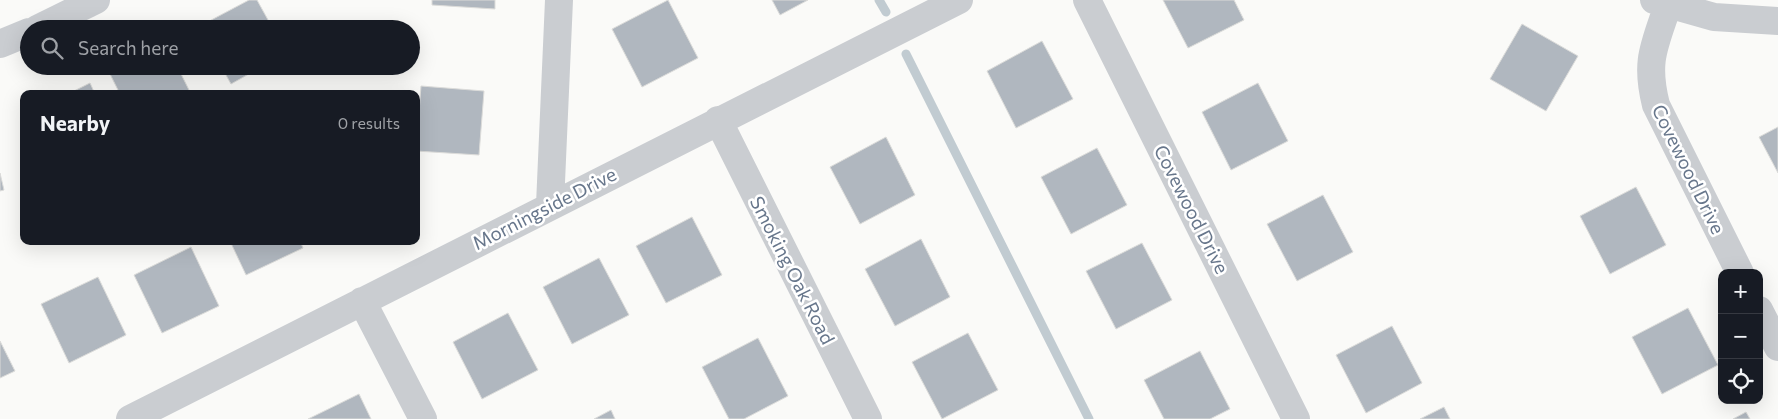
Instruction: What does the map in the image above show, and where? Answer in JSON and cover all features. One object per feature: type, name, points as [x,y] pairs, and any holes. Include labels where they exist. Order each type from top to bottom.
[{"type":"street","points":[[55,20],[96,0]]},
{"type":"street","points":[[550,205],[559,0]]},
{"type":"street","name":"Morningside Drive","points":[[130,419],[718,120],[959,0]]},
{"type":"street","name":"Covewood Drive","points":[[1087,0],[1296,419]]},
{"type":"street","points":[[1661,3],[1714,17],[1778,21]]},
{"type":"street","name":"Covewood Drive","points":[[1661,3],[1650,57],[1650,81],[1656,105],[1738,269]]},
{"type":"street","points":[[0,44],[20,36]]},
{"type":"street","name":"Smoking Oak Road","points":[[718,120],[868,419]]},
{"type":"street","points":[[362,301],[422,419]]},
{"type":"street","points":[[1761,314],[1778,347]]},
{"type":"building","points":[[249,0],[257,0],[268,20],[211,20]]},
{"type":"building","points":[[432,0],[495,0],[495,9],[432,5]]},
{"type":"building","points":[[668,0],[698,58],[642,87],[612,29]]},
{"type":"building","points":[[772,0],[808,0],[780,15]]},
{"type":"building","points":[[1163,0],[1234,0],[1244,20],[1188,48]]},
{"type":"building","points":[[1522,24],[1578,56],[1546,111],[1490,79]]},
{"type":"building","points":[[1042,41],[1073,99],[1016,128],[987,71]]},
{"type":"building","points":[[110,75],[182,75],[189,90],[118,90]]},
{"type":"building","points":[[226,75],[247,75],[231,84]]},
{"type":"building","points":[[90,83],[93,90],[76,90]]},
{"type":"building","points":[[1258,83],[1288,141],[1231,170],[1202,112]]},
{"type":"building","points":[[421,86],[484,91],[479,155],[420,151]]},
{"type":"building","points":[[1778,127],[1778,173],[1759,137]]},
{"type":"building","points":[[886,137],[915,195],[860,224],[830,167]]},
{"type":"building","points":[[1097,148],[1127,205],[1071,234],[1041,177]]},
{"type":"building","points":[[0,173],[4,190],[0,191]]},
{"type":"building","points":[[1636,187],[1666,245],[1610,274],[1580,216]]},
{"type":"building","points":[[1323,195],[1353,252],[1297,281],[1267,224]]},
{"type":"building","points":[[692,217],[722,275],[666,303],[636,246]]},
{"type":"building","points":[[921,239],[950,297],[895,326],[865,269]]},
{"type":"building","points":[[1142,243],[1172,300],[1116,329],[1086,271]]},
{"type":"building","points":[[232,245],[302,245],[303,248],[246,275]]},
{"type":"building","points":[[191,247],[219,306],[162,333],[134,275]]},
{"type":"building","points":[[599,258],[629,315],[572,344],[543,287]]},
{"type":"building","points":[[98,277],[126,335],[69,363],[41,304]]},
{"type":"building","points":[[1688,308],[1718,365],[1662,394],[1632,337]]},
{"type":"building","points":[[508,313],[538,370],[482,399],[453,342]]},
{"type":"building","points":[[1392,326],[1422,383],[1366,413],[1336,355]]},
{"type":"building","points":[[968,333],[998,390],[942,419],[912,362]]},
{"type":"building","points":[[758,338],[788,396],[744,419],[729,419],[702,367]]},
{"type":"building","points":[[0,341],[15,371],[0,378]]},
{"type":"building","points":[[1200,351],[1230,409],[1210,419],[1164,419],[1144,380]]},
{"type":"building","points":[[359,394],[371,419],[308,419]]},
{"type":"building","points":[[1444,407],[1450,419],[1420,419]]},
{"type":"building","points":[[611,410],[615,419],[594,419]]},
{"type":"building","points":[[1746,412],[1750,419],[1733,419]]},
{"type":"waterway","points":[[879,0],[886,12]]},
{"type":"waterway","points":[[906,54],[1089,419]]}]
